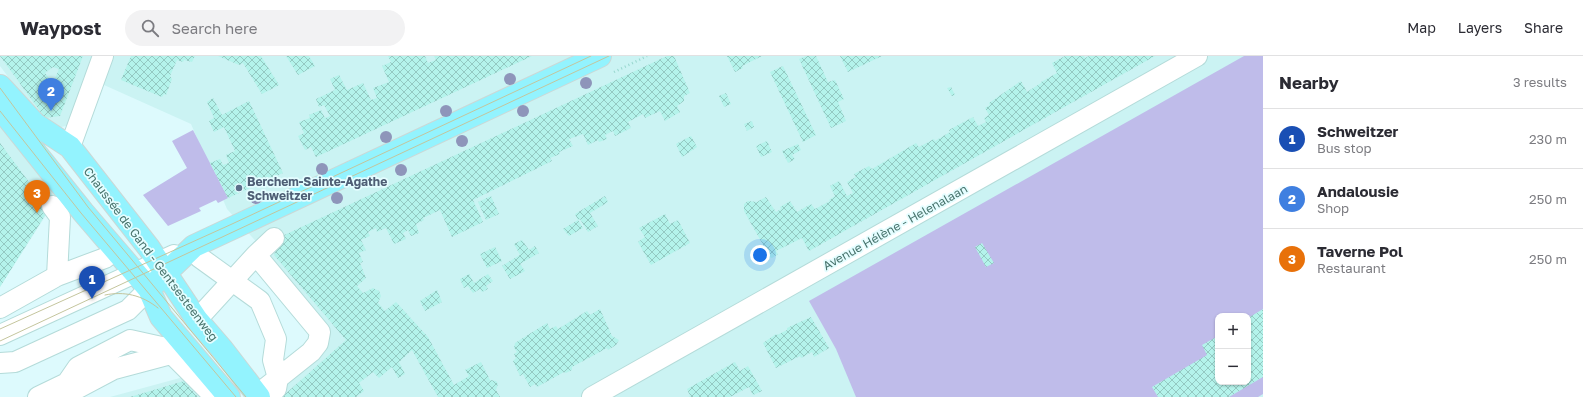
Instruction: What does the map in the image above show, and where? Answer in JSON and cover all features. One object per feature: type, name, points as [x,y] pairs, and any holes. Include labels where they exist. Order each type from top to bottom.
[{"type":"main road","points":[[149,289],[162,268],[600,56]]},
{"type":"main road","name":"Chaussée de Gand - Gentsesteenweg","points":[[0,86],[35,124],[70,147],[162,268],[197,320],[267,392]]},
{"type":"main road","name":"Chaussée de Gand - Gentsesteenweg","points":[[0,108],[83,212],[149,289],[176,348],[229,397]]},
{"type":"street","points":[[70,147],[93,103],[103,56]]},
{"type":"street","name":"Avenue Hélène - Helenalaan","points":[[592,397],[1197,56]]},
{"type":"street","points":[[52,206],[60,217],[57,276]]},
{"type":"street","points":[[202,314],[256,255],[274,238]]},
{"type":"street","points":[[196,251],[260,301],[276,339],[267,392]]},
{"type":"street","points":[[0,308],[57,276],[104,253],[89,280]]},
{"type":"street","points":[[256,255],[320,332],[318,343],[311,352],[267,392]]},
{"type":"street","points":[[0,335],[135,273],[162,268]]},
{"type":"street","points":[[0,363],[15,362],[128,310],[149,289]]},
{"type":"street","points":[[38,397],[67,383],[78,367],[124,336],[176,348],[215,397]]},
{"type":"street","points":[[61,397],[114,369],[176,348]]},
{"type":"shaded area","points":[[0,56],[1263,56],[1263,397],[268,397],[329,338],[268,255],[227,209],[191,124],[84,76],[70,125],[48,130],[0,66]]},
{"type":"shaded area","points":[[1244,56],[1263,56],[1263,394],[1258,397],[856,397],[836,349],[809,301]]},
{"type":"shaded area","points":[[0,120],[62,196],[48,212],[0,287]]},
{"type":"shaded area","points":[[193,130],[228,198],[218,203],[216,200],[199,208],[201,211],[168,226],[143,195],[187,168],[172,141]]},
{"type":"shaded area","points":[[202,372],[223,397],[110,397]]},
{"type":"building","points":[[0,56],[83,56],[60,116],[45,118]],"holes":[[[53,67],[59,69],[54,81],[52,82],[45,73]]]},
{"type":"building","points":[[131,56],[195,56],[192,62],[177,60],[170,76],[172,79],[166,95],[164,94],[162,97],[121,80]]},
{"type":"building","points":[[218,56],[261,56],[279,85],[262,94],[243,63],[239,65]]},
{"type":"building","points":[[286,56],[309,56],[315,66],[298,75]]},
{"type":"building","points":[[388,56],[425,56],[428,63],[436,60],[434,56],[532,56],[316,157],[311,147],[305,150],[298,136],[304,133],[299,122],[310,118],[309,115],[321,110],[325,118],[330,116],[324,105],[319,107],[316,99],[335,90],[330,79],[339,75],[347,90],[363,83],[371,100],[377,98],[373,88],[389,82],[382,66],[391,62]]},
{"type":"building","points":[[667,56],[674,56],[690,93],[684,96],[684,101],[677,106],[680,112],[665,121],[660,111],[645,118],[643,114],[628,122],[631,128],[615,136],[613,131],[605,135],[607,139],[599,142],[598,140],[588,145],[583,134],[569,139],[573,146],[550,158],[552,161],[473,200],[483,222],[452,237],[440,210],[423,218],[424,220],[416,224],[419,233],[411,236],[408,230],[403,233],[406,239],[394,244],[386,228],[377,232],[376,228],[368,232],[370,236],[361,240],[366,250],[359,253],[363,262],[360,263],[366,278],[357,286],[363,293],[373,288],[379,291],[381,296],[378,303],[385,311],[396,302],[428,337],[454,385],[469,376],[465,370],[481,362],[490,380],[496,381],[498,384],[496,390],[500,397],[438,397],[412,350],[399,362],[405,374],[398,378],[392,367],[379,378],[373,372],[359,383],[364,391],[356,397],[282,397],[346,340],[274,255],[278,246],[278,238]]},
{"type":"building","points":[[727,56],[762,56],[742,66],[743,68],[735,72]]},
{"type":"building","points":[[806,56],[816,56],[828,82],[835,80],[844,99],[838,102],[846,121],[831,128],[799,59]]},
{"type":"building","points":[[840,56],[882,56],[848,72]]},
{"type":"building","points":[[1065,56],[1084,56],[1085,58],[1089,56],[1155,56],[809,251],[802,238],[776,251],[778,254],[772,258],[767,256],[766,250],[744,211],[744,204],[748,201],[757,202],[766,197],[776,212],[781,209],[780,207],[790,201],[797,212],[811,204],[815,209],[830,201],[829,200],[835,196],[830,186],[839,181],[847,196],[853,193],[847,182],[856,177],[854,174],[869,166],[872,169],[916,143],[919,147],[934,139],[935,141],[950,132],[949,130],[973,117],[978,126],[986,122],[984,118],[989,115],[985,108],[990,105],[989,103],[1021,81],[1027,92],[1057,73],[1052,63]]},
{"type":"building","points":[[783,66],[816,135],[803,142],[770,72]]},
{"type":"building","points":[[951,87],[955,95],[952,96],[947,88]]},
{"type":"building","points":[[726,93],[731,104],[724,107],[719,96]]},
{"type":"building","points":[[213,98],[222,115],[249,101],[283,173],[228,198],[210,163],[220,159],[223,165],[229,163],[226,155],[235,151],[224,127],[214,132],[209,121],[214,118],[207,102]]},
{"type":"building","points":[[752,121],[754,127],[747,131],[744,124]]},
{"type":"building","points":[[691,136],[697,147],[682,157],[676,144]]},
{"type":"building","points":[[767,141],[772,152],[761,157],[756,146]]},
{"type":"building","points":[[0,143],[49,209],[0,287]]},
{"type":"building","points":[[798,144],[801,150],[792,155],[795,159],[788,163],[782,151]]},
{"type":"building","points":[[491,196],[499,214],[486,220],[478,202]]},
{"type":"building","points":[[605,196],[608,202],[590,213],[598,226],[588,232],[580,219],[578,220],[575,214]]},
{"type":"building","points":[[665,214],[670,224],[678,220],[690,243],[651,265],[638,242],[645,237],[639,228]]},
{"type":"building","points":[[578,220],[583,228],[569,236],[563,229]]},
{"type":"building","points":[[522,240],[529,250],[535,246],[539,253],[520,264],[525,271],[510,279],[502,266],[520,255],[514,244]]},
{"type":"building","points":[[982,243],[994,263],[986,267],[975,247]]},
{"type":"building","points":[[495,247],[502,261],[487,268],[480,254]]},
{"type":"building","points":[[469,274],[474,283],[488,274],[493,281],[486,286],[488,289],[482,292],[480,289],[473,293],[468,286],[464,288],[460,279]]},
{"type":"building","points":[[437,290],[442,302],[425,311],[420,301]]},
{"type":"building","points":[[600,309],[612,336],[619,340],[616,345],[608,350],[607,348],[572,367],[572,370],[566,373],[564,372],[537,387],[535,384],[530,387],[523,374],[520,376],[513,361],[516,358],[514,354],[517,352],[514,348],[515,343],[547,323],[550,329],[556,326],[558,329],[587,311],[590,315]]},
{"type":"building","points":[[1263,309],[1263,377],[1251,384],[1251,349],[1251,316]]},
{"type":"building","points":[[811,317],[829,348],[814,357],[812,352],[801,358],[800,356],[776,368],[763,343],[776,334],[777,335],[787,330],[787,328]]},
{"type":"building","points":[[1215,338],[1215,385],[1249,385],[1229,397],[1158,397],[1152,387],[1207,355],[1202,345]]},
{"type":"building","points":[[735,362],[740,371],[748,366],[762,391],[753,395],[749,387],[730,397],[689,397],[690,396],[687,389]]},
{"type":"building","points":[[184,381],[198,397],[130,397]]},
{"type":"tram line","points":[[0,329],[232,224],[591,56]]},
{"type":"tram line","points":[[0,341],[609,56]]},
{"type":"tram line","points":[[0,88],[88,207],[246,397]]},
{"type":"tram line","points":[[0,111],[81,213],[236,397]]},
{"type":"tram line","points":[[105,295],[133,295],[146,300],[158,308]]},
{"type":"place","name":"Andalousie","points":[[51,111]]},
{"type":"place","name":"Berchem-Sainte-Agathe Schweitzer","points":[[239,188]]},
{"type":"place","name":"Taverne Pol","points":[[37,213]]},
{"type":"place","name":"Schweitzer","points":[[92,299]]}]
